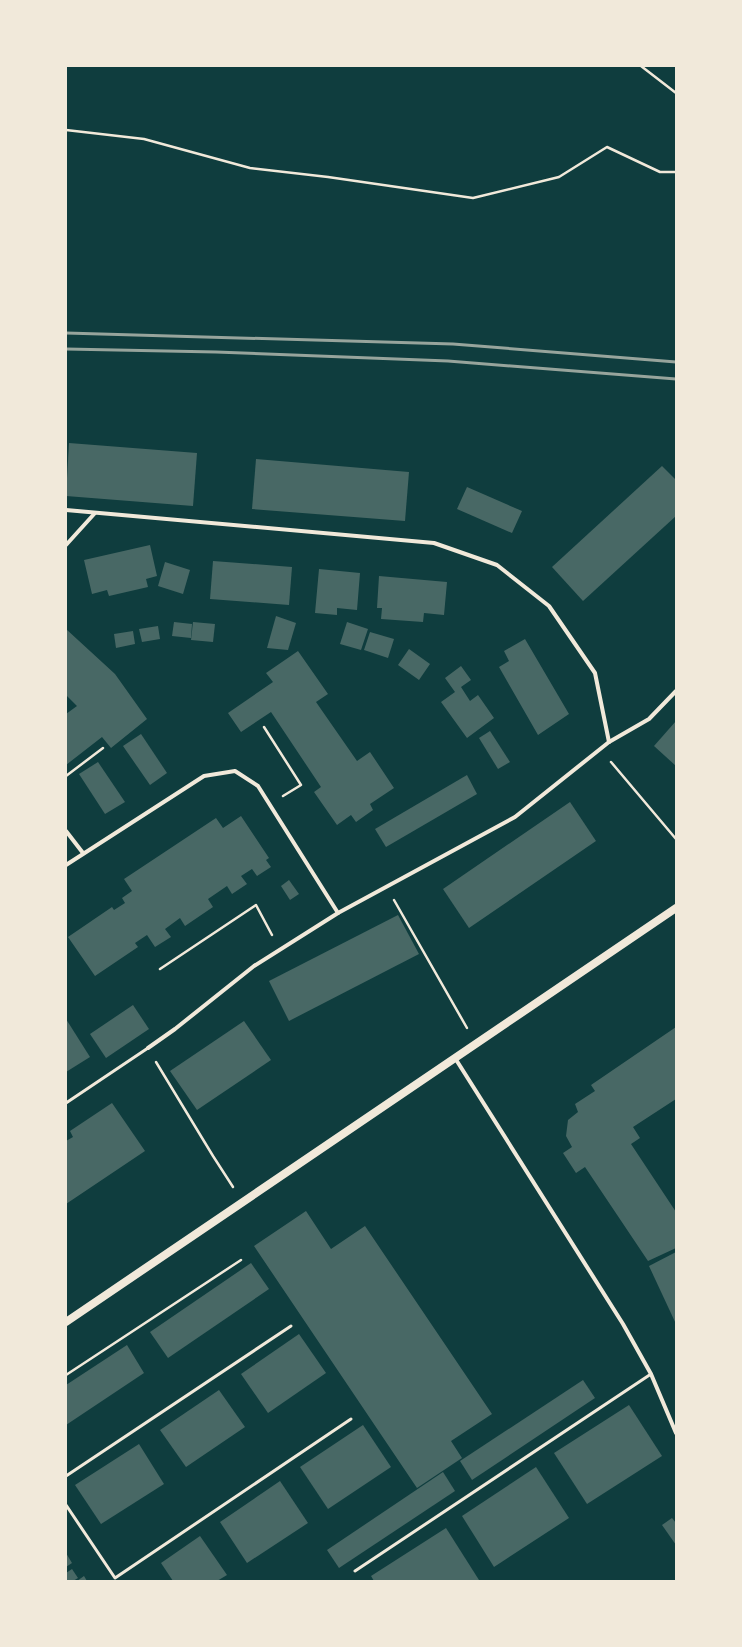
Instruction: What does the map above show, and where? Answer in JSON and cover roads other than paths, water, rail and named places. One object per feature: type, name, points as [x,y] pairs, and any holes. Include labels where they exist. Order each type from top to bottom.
[{"type":"main road","points":[[66,1322],[676,908]]},
{"type":"street","points":[[66,510],[434,543],[497,565],[549,606],[595,673],[609,742]]},
{"type":"street","points":[[66,545],[95,513]]},
{"type":"street","points":[[148,1048],[175,1029],[254,966],[279,950],[338,913],[515,817],[609,742],[649,719],[676,691]]},
{"type":"street","points":[[66,865],[204,776],[235,771],[258,786],[338,913]]},
{"type":"street","points":[[66,831],[83,853]]},
{"type":"street","points":[[455,1058],[623,1324],[650,1374],[676,1433]]},
{"type":"lane","points":[[66,1103],[148,1048]]},
{"type":"lane","points":[[66,1476],[292,1326]]},
{"type":"lane","points":[[355,1571],[650,1374]]},
{"type":"lane","points":[[66,1504],[115,1578],[351,1419]]},
{"type":"railway","points":[[66,333],[453,344],[676,362]]},
{"type":"railway","points":[[66,349],[216,352],[448,361],[676,379]]}]
